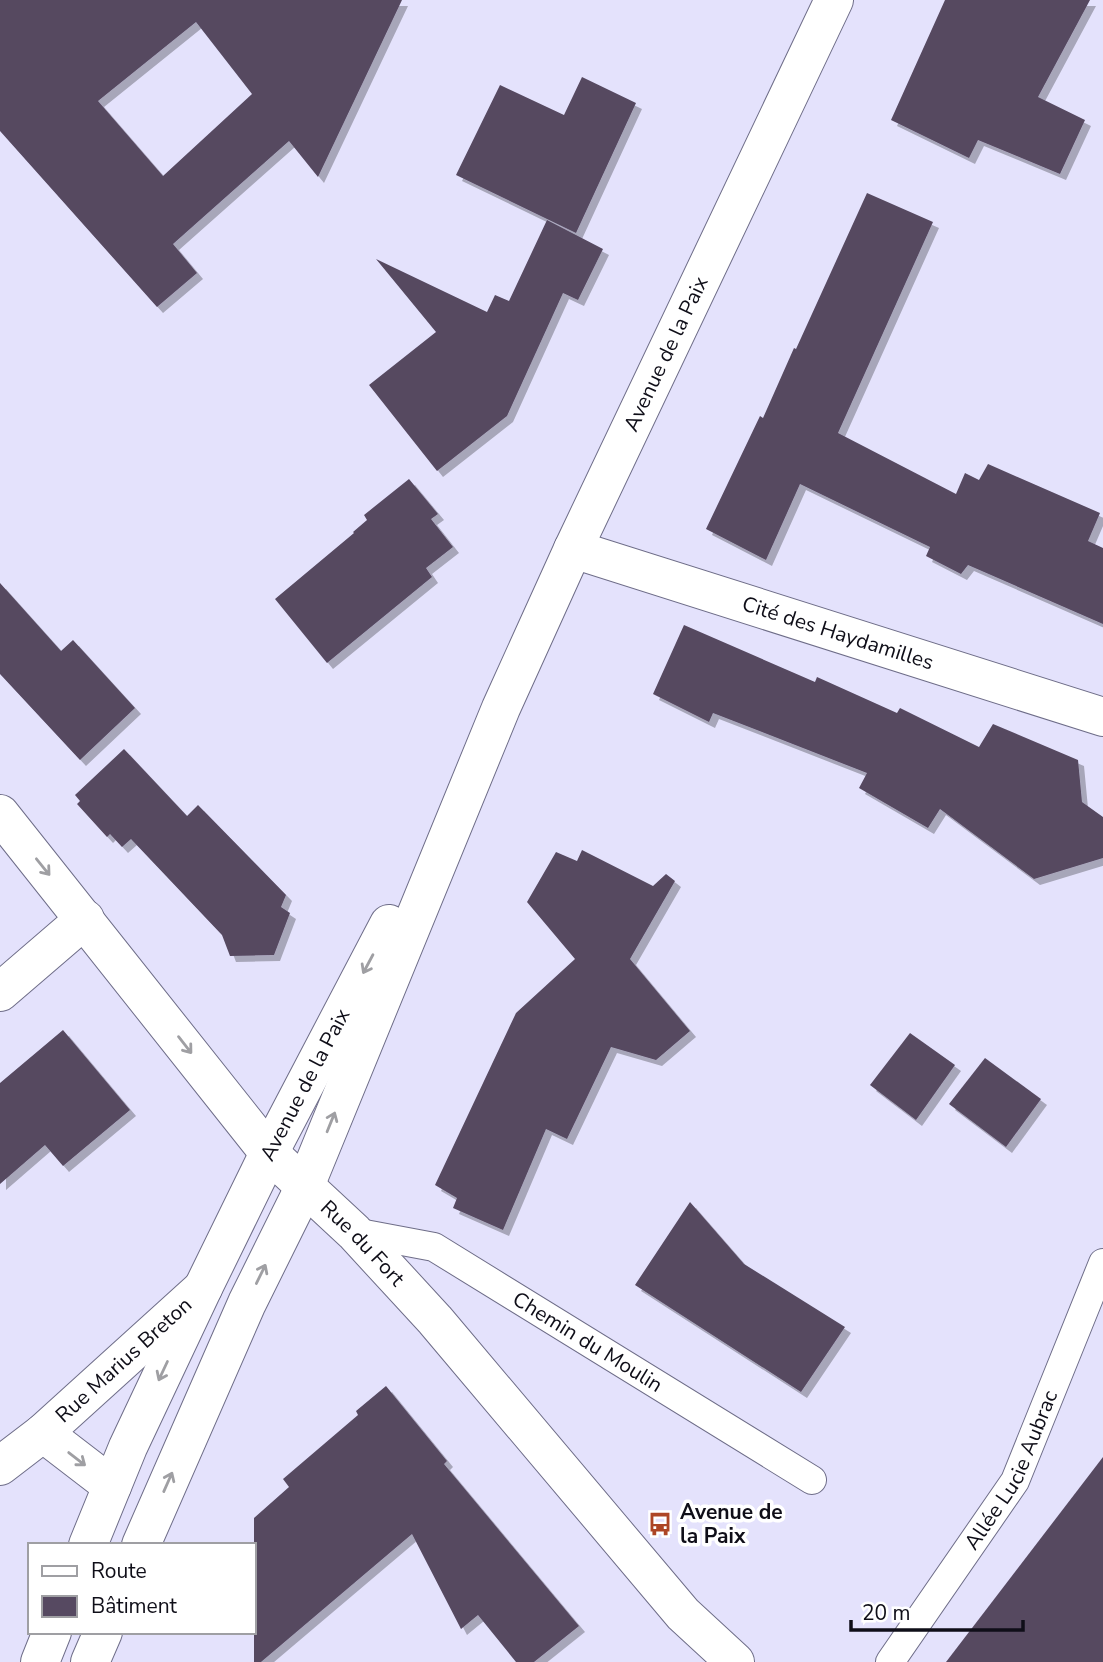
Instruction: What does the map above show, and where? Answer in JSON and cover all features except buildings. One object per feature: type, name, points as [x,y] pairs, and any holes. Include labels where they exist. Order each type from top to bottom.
[{"type":"main road","name":"Avenue de la Paix","points":[[142,1543],[247,1303],[305,1186],[501,708],[573,549],[834,0]]},
{"type":"main road","name":"Cité des Haydamilles","points":[[573,549],[1103,717]]},
{"type":"main road","name":"Avenue de la Paix","points":[[89,1543],[128,1447],[203,1288],[270,1153],[501,708]]},
{"type":"main road","name":"Rue du Fort","points":[[0,814],[270,1153],[354,1232],[435,1320],[683,1614],[735,1662]]},
{"type":"main road","points":[[0,992],[85,919]]},
{"type":"main road","name":"Rue Marius Breton","points":[[0,1466],[43,1433],[203,1288]]},
{"type":"main road","name":"Rue Marius Breton","points":[[43,1433],[112,1486]]},
{"type":"main road","points":[[40,1662],[51,1634]]},
{"type":"main road","points":[[90,1662],[102,1634]]},
{"type":"lane","name":"Chemin du Moulin","points":[[354,1232],[433,1247],[812,1480]]},
{"type":"lane","name":"Allée Lucie Aubrac","points":[[890,1662],[1015,1481],[1103,1263]]},
{"type":"place","name":"Avenue de la Paix","points":[[660,1524]]}]
